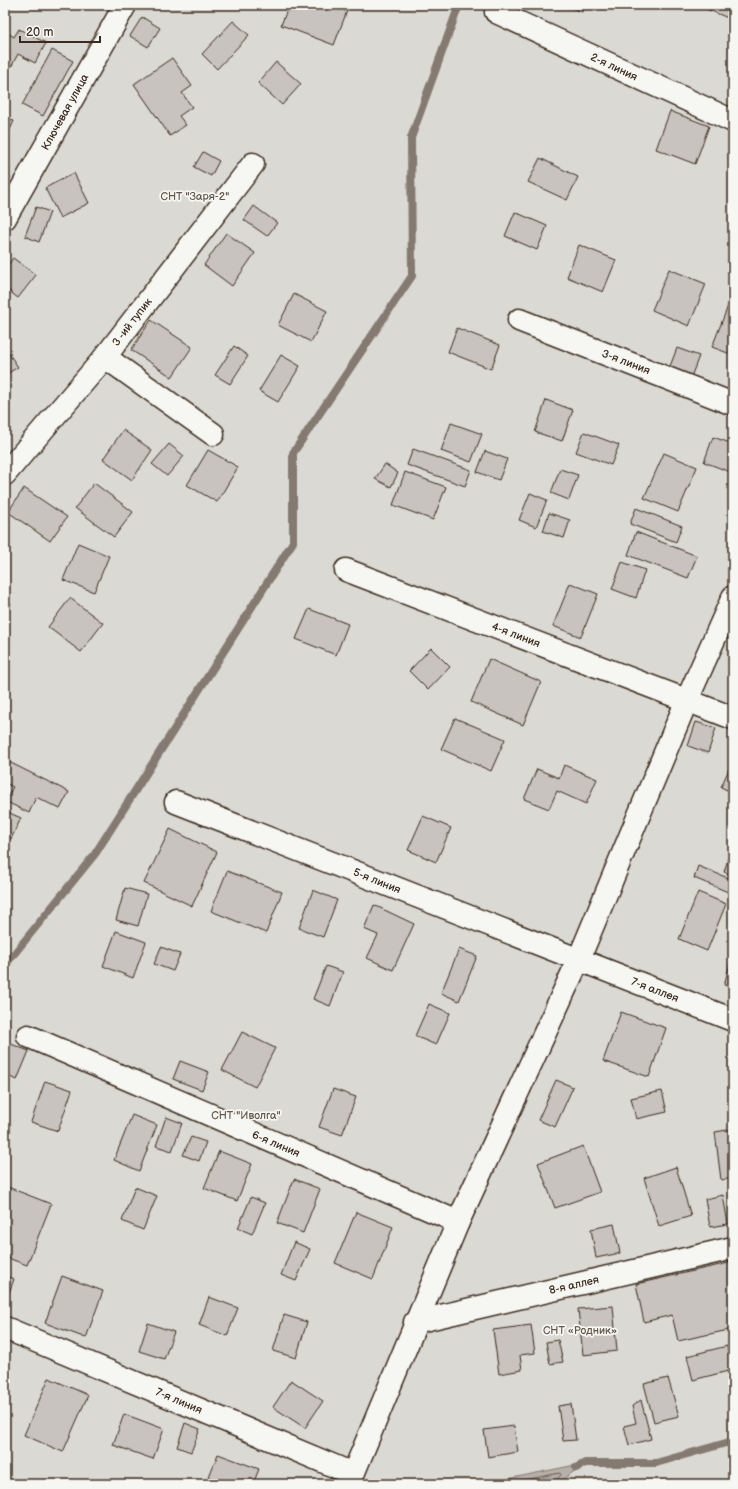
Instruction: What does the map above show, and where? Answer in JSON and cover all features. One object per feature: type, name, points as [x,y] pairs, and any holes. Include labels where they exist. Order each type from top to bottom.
[{"type":"street","name":"Ключевая улица","points":[[5,218],[125,5]]},
{"type":"street","name":"2-я линия","points":[[496,12],[733,121]]},
{"type":"street","name":"3 -ий тупик","points":[[5,474],[105,357],[253,164]]},
{"type":"street","name":"3-я линия","points":[[519,320],[733,404]]},
{"type":"street","points":[[105,357],[213,434]]},
{"type":"street","name":"4-я линия","points":[[346,570],[733,718]]},
{"type":"street","points":[[351,1479],[415,1322],[458,1222],[578,961],[687,700],[733,597]]},
{"type":"street","name":"5-я линия","points":[[176,802],[578,961]]},
{"type":"street","name":"7-я аллея","points":[[578,961],[733,1020]]},
{"type":"street","name":"6-я линия","points":[[28,1036],[458,1222]]},
{"type":"street","name":"8-я аллея","points":[[415,1322],[733,1248]]},
{"type":"street","name":"7-я линия","points":[[5,1328],[351,1479]]},
{"type":"green space","points":[[5,5],[733,5],[733,1484],[5,1484]]},
{"type":"water","points":[[585,1463],[557,1484],[483,1484]]},
{"type":"building","points":[[289,5],[330,5],[347,11],[334,45],[281,25]]},
{"type":"building","points":[[564,5],[584,5],[582,12]]},
{"type":"building","points":[[697,5],[733,5],[733,6],[728,18]]},
{"type":"building","points":[[142,17],[160,28],[148,47],[130,36]]},
{"type":"building","points":[[233,21],[249,35],[217,69],[202,54]]},
{"type":"building","points":[[19,29],[46,43],[35,63],[18,54],[10,69],[5,66],[5,31],[14,37]]},
{"type":"building","points":[[52,50],[73,61],[43,116],[22,105]]},
{"type":"building","points":[[172,58],[192,86],[182,93],[192,107],[179,116],[186,125],[170,136],[134,84]]},
{"type":"building","points":[[276,62],[301,84],[282,105],[258,83]]},
{"type":"building","points":[[670,111],[709,126],[695,164],[656,149]]},
{"type":"building","points":[[5,117],[14,121],[5,141]]},
{"type":"building","points":[[203,152],[219,161],[211,176],[194,167]]},
{"type":"building","points":[[540,158],[578,177],[567,200],[528,182]]},
{"type":"building","points":[[74,173],[89,203],[60,218],[45,188]]},
{"type":"building","points":[[254,206],[277,223],[267,236],[244,220]]},
{"type":"building","points":[[36,207],[50,212],[39,242],[25,236]]},
{"type":"building","points":[[515,212],[547,226],[537,250],[505,236]]},
{"type":"building","points":[[226,233],[255,253],[232,286],[204,265]]},
{"type":"building","points":[[579,245],[616,260],[603,292],[567,277]]},
{"type":"building","points":[[13,258],[36,275],[18,298],[5,288],[5,269]]},
{"type":"building","points":[[669,269],[706,284],[689,326],[652,310]]},
{"type":"building","points":[[733,274],[733,289],[728,287]]},
{"type":"building","points":[[294,294],[327,311],[311,342],[278,325]]},
{"type":"building","points":[[728,306],[733,307],[733,355],[712,347]]},
{"type":"building","points":[[151,320],[192,347],[172,377],[131,350]]},
{"type":"building","points":[[457,328],[500,345],[491,369],[448,352]]},
{"type":"building","points":[[234,346],[248,356],[230,384],[215,375]]},
{"type":"building","points":[[5,348],[18,367],[5,375]]},
{"type":"building","points":[[677,348],[699,356],[691,377],[669,369]]},
{"type":"building","points":[[281,355],[300,366],[278,402],[259,391]]},
{"type":"building","points":[[546,400],[573,410],[562,441],[535,432]]},
{"type":"building","points":[[451,423],[482,434],[471,462],[441,451]]},
{"type":"building","points":[[123,430],[152,450],[132,480],[103,459]]},
{"type":"building","points":[[584,432],[619,445],[611,465],[576,452]]},
{"type":"building","points":[[713,437],[733,444],[733,473],[704,462]]},
{"type":"building","points":[[169,444],[184,456],[167,476],[152,464]]},
{"type":"building","points":[[413,449],[471,470],[465,486],[407,465]]},
{"type":"building","points":[[208,450],[238,467],[217,502],[187,485]]},
{"type":"building","points":[[485,451],[507,459],[499,480],[477,472]]},
{"type":"building","points":[[664,453],[697,467],[678,512],[644,498]]},
{"type":"building","points":[[385,464],[398,473],[391,487],[375,479]]},
{"type":"building","points":[[560,469],[578,475],[569,500],[551,493]]},
{"type":"building","points":[[405,472],[446,487],[433,520],[393,505]]},
{"type":"building","points":[[94,483],[133,512],[114,537],[75,508]]},
{"type":"building","points":[[24,488],[67,517],[50,541],[8,512]]},
{"type":"building","points":[[530,493],[547,500],[536,527],[519,520]]},
{"type":"building","points":[[636,508],[682,526],[676,542],[630,524]]},
{"type":"building","points":[[549,513],[570,520],[564,538],[543,531]]},
{"type":"building","points":[[636,532],[697,556],[688,578],[628,555]]},
{"type":"building","points":[[78,543],[109,556],[94,592],[63,580]]},
{"type":"building","points":[[622,562],[645,570],[636,598],[612,589]]},
{"type":"building","points":[[570,583],[598,594],[581,637],[553,626]]},
{"type":"building","points":[[5,597],[11,604],[5,609]]},
{"type":"building","points":[[70,598],[103,623],[81,652],[48,627]]},
{"type":"building","points":[[309,609],[348,624],[336,655],[296,639]]},
{"type":"building","points":[[431,648],[450,667],[428,690],[409,671]]},
{"type":"building","points":[[489,659],[541,682],[523,725],[471,702]]},
{"type":"building","points":[[455,718],[505,739],[491,771],[441,749]]},
{"type":"building","points":[[696,722],[716,728],[708,753],[688,746]]},
{"type":"building","points":[[733,760],[733,793],[721,787]]},
{"type":"building","points":[[7,761],[69,792],[60,809],[36,797],[29,813],[5,801],[13,787],[5,783],[5,765]]},
{"type":"building","points":[[564,765],[597,779],[586,804],[557,791],[549,809],[524,799],[537,769],[559,778]]},
{"type":"building","points":[[5,811],[21,818],[11,839],[5,836]]},
{"type":"building","points":[[423,816],[451,828],[436,862],[408,850]]},
{"type":"building","points":[[170,829],[217,852],[192,906],[144,883]]},
{"type":"building","points":[[731,849],[733,850],[733,875],[724,872]]},
{"type":"building","points":[[698,866],[733,880],[733,894],[694,878]]},
{"type":"building","points":[[227,871],[282,892],[266,933],[211,911]]},
{"type":"building","points":[[125,888],[147,894],[138,926],[116,920]]},
{"type":"building","points":[[313,890],[337,900],[323,937],[299,928]]},
{"type":"building","points":[[698,892],[726,904],[707,951],[679,939]]},
{"type":"building","points":[[374,905],[414,924],[393,970],[367,958],[378,935],[364,929]]},
{"type":"building","points":[[116,931],[146,942],[133,978],[103,966]]},
{"type":"building","points":[[161,947],[180,954],[173,971],[154,964]]},
{"type":"building","points":[[459,949],[477,956],[459,1001],[441,993]]},
{"type":"building","points":[[733,953],[733,987],[724,985]]},
{"type":"building","points":[[326,966],[343,972],[330,1006],[313,999]]},
{"type":"building","points":[[429,1004],[450,1013],[436,1045],[415,1036]]},
{"type":"building","points":[[621,1012],[666,1028],[649,1077],[603,1061]]},
{"type":"building","points":[[242,1032],[275,1048],[255,1087],[222,1070]]},
{"type":"building","points":[[11,1044],[29,1051],[17,1080],[5,1075],[5,1059]]},
{"type":"building","points":[[180,1061],[209,1072],[202,1090],[173,1079]]},
{"type":"building","points":[[556,1080],[573,1087],[555,1127],[538,1120]]},
{"type":"building","points":[[45,1081],[72,1090],[58,1131],[31,1122]]},
{"type":"building","points":[[333,1089],[356,1097],[342,1135],[319,1127]]},
{"type":"building","points":[[662,1091],[667,1112],[636,1119],[631,1098]]},
{"type":"building","points":[[132,1115],[157,1125],[139,1171],[114,1160]]},
{"type":"building","points":[[166,1117],[182,1123],[172,1151],[156,1146]]},
{"type":"building","points":[[733,1129],[733,1178],[721,1180],[715,1132]]},
{"type":"building","points":[[191,1137],[206,1142],[199,1161],[183,1155]]},
{"type":"building","points":[[583,1146],[600,1192],[555,1208],[538,1163]]},
{"type":"building","points":[[219,1151],[252,1164],[237,1201],[204,1188]]},
{"type":"building","points":[[676,1167],[691,1216],[659,1226],[644,1178]]},
{"type":"building","points":[[294,1179],[320,1189],[303,1233],[277,1223]]},
{"type":"building","points":[[5,1186],[51,1204],[27,1265],[5,1257]]},
{"type":"building","points":[[135,1187],[157,1196],[143,1230],[122,1221]]},
{"type":"building","points":[[723,1195],[728,1224],[710,1227],[705,1199]]},
{"type":"building","points":[[251,1197],[265,1203],[252,1234],[238,1228]]},
{"type":"building","points":[[356,1212],[393,1227],[373,1279],[335,1263]]},
{"type":"building","points":[[614,1224],[620,1253],[596,1258],[591,1229]]},
{"type":"building","points":[[294,1242],[310,1249],[296,1281],[281,1275]]},
{"type":"building","points":[[733,1262],[733,1329],[678,1341],[672,1315],[644,1322],[636,1284]]},
{"type":"building","points":[[5,1276],[14,1279],[5,1304]]},
{"type":"building","points":[[62,1276],[103,1291],[86,1338],[45,1323]]},
{"type":"building","points":[[209,1297],[238,1308],[227,1336],[199,1325]]},
{"type":"building","points":[[613,1306],[617,1351],[583,1355],[578,1309]]},
{"type":"building","points":[[284,1315],[307,1322],[296,1358],[273,1351]]},
{"type":"building","points":[[148,1323],[174,1332],[164,1359],[139,1351]]},
{"type":"building","points":[[531,1325],[535,1353],[520,1355],[522,1370],[499,1374],[493,1330]]},
{"type":"building","points":[[558,1340],[563,1362],[550,1364],[546,1342]]},
{"type":"building","points":[[727,1346],[732,1370],[693,1380],[687,1356]]},
{"type":"building","points":[[49,1378],[88,1395],[63,1452],[24,1435]]},
{"type":"building","points":[[668,1378],[679,1416],[654,1422],[644,1384]]},
{"type":"building","points":[[291,1380],[323,1401],[305,1428],[273,1407]]},
{"type":"building","points":[[641,1400],[651,1439],[629,1445],[624,1426],[636,1423],[632,1406]]},
{"type":"building","points":[[571,1404],[576,1440],[563,1441],[558,1406]]},
{"type":"building","points":[[124,1414],[164,1429],[153,1459],[113,1445]]},
{"type":"building","points":[[185,1423],[200,1429],[191,1452],[177,1447]]},
{"type":"building","points":[[514,1426],[518,1452],[488,1457],[484,1430]]},
{"type":"building","points":[[218,1454],[259,1469],[253,1484],[206,1484]]},
{"type":"waterway","points":[[5,965],[95,854],[293,542],[293,453],[412,276],[411,138],[459,5]]},
{"type":"waterway","points":[[576,1468],[585,1463],[656,1463],[733,1441]]},
{"type":"park label","name":"СНТ \"Заря-2\"","points":[[195,196]]},
{"type":"park label","name":"СНТ \"Иволга\"","points":[[246,1115]]},
{"type":"park label","name":"СНТ «Родник»","points":[[580,1330]]}]
